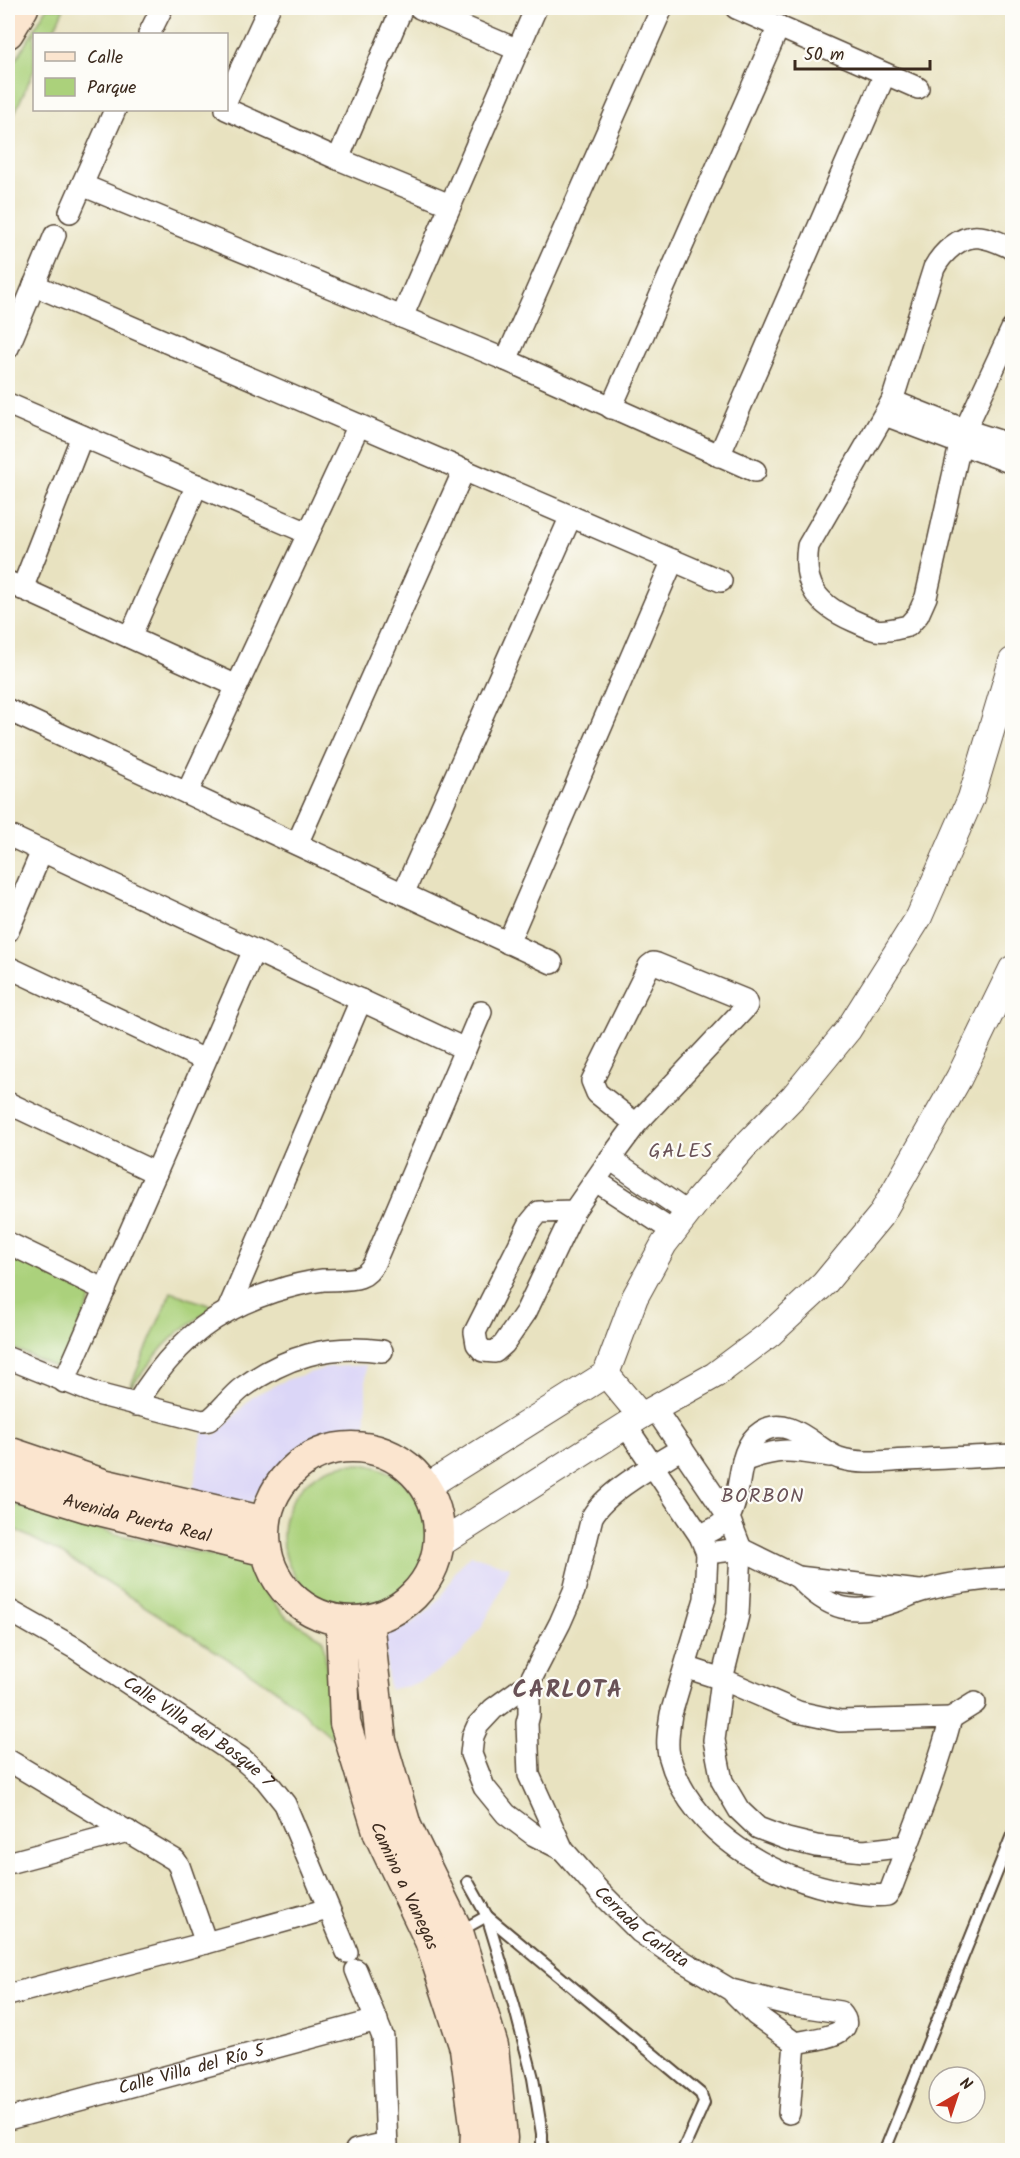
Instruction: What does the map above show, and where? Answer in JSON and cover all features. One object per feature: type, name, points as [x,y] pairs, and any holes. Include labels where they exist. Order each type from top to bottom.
[{"type":"main road","points":[[8,33],[23,8]]},
{"type":"main road","points":[[348,1446],[378,1450],[406,1464],[426,1487],[438,1514],[440,1544],[432,1571],[417,1594],[394,1611],[354,1621],[315,1613],[292,1598],[275,1576],[266,1536],[274,1493],[293,1469],[318,1453],[348,1446]]},
{"type":"main road","name":"Avenida Puerta Real","points":[[8,1452],[266,1536]]},
{"type":"main road","name":"Avenida Puerta Real","points":[[8,1482],[86,1507],[266,1536]]},
{"type":"main road","name":"Camino a Vanegas","points":[[354,1621],[381,1741],[406,1826],[458,1932],[494,2046],[502,2138],[501,2151]]},
{"type":"main road","name":"Camino a Vanegas","points":[[354,1621],[345,1723],[379,1834],[430,1941],[465,2048],[476,2132],[475,2151]]},
{"type":"street","points":[[150,33],[162,8]]},
{"type":"street","points":[[228,97],[269,8]]},
{"type":"street","points":[[338,159],[402,8]]},
{"type":"street","points":[[420,8],[516,49]]},
{"type":"street","points":[[402,317],[516,49],[536,8]]},
{"type":"street","points":[[506,360],[662,8]]},
{"type":"street","points":[[736,8],[918,88]]},
{"type":"street","points":[[611,408],[779,26]]},
{"type":"street","points":[[719,456],[885,74]]},
{"type":"street","points":[[228,110],[338,159],[450,205]]},
{"type":"street","points":[[70,212],[115,111]]},
{"type":"street","points":[[82,184],[506,360],[755,471]]},
{"type":"street","points":[[8,348],[55,236]]},
{"type":"street","points":[[1012,248],[978,236],[964,239],[939,258],[888,408],[808,546],[806,576],[813,592],[827,607],[877,630],[908,626],[918,615],[926,597],[963,438],[1012,329]]},
{"type":"street","points":[[34,285],[721,580]]},
{"type":"street","points":[[8,404],[308,534]]},
{"type":"street","points":[[888,408],[963,438],[1012,464]]},
{"type":"street","points":[[187,793],[359,425]]},
{"type":"street","points":[[82,436],[15,585],[237,686]]},
{"type":"street","points":[[963,438],[1012,445]]},
{"type":"street","points":[[297,844],[464,470]]},
{"type":"street","points":[[130,638],[197,485]]},
{"type":"street","points":[[403,894],[571,516]]},
{"type":"street","points":[[508,943],[673,560]]},
{"type":"street","points":[[426,1487],[606,1374],[635,1298],[664,1244],[743,1148],[794,1096],[848,1030],[920,917],[971,798],[1012,661]]},
{"type":"street","points":[[8,710],[552,963]]},
{"type":"street","points":[[8,835],[465,1049]]},
{"type":"street","points":[[8,931],[42,851]]},
{"type":"street","points":[[64,1382],[254,950]]},
{"type":"street","points":[[574,1211],[539,1212],[530,1223],[475,1332],[477,1344],[483,1351],[499,1349],[519,1323],[574,1211],[636,1124],[746,1007],[745,1000],[657,964],[653,963],[649,966],[592,1082],[597,1093],[636,1124]]},
{"type":"street","points":[[8,967],[205,1060]]},
{"type":"street","points":[[440,1544],[641,1417],[715,1375],[771,1333],[824,1284],[881,1215],[959,1078],[1012,969]]},
{"type":"street","points":[[228,1311],[361,1000]]},
{"type":"street","points":[[136,1405],[164,1364],[203,1327],[228,1311],[259,1297],[294,1287],[322,1280],[355,1278],[368,1272],[375,1261],[481,1012]]},
{"type":"street","points":[[8,1102],[156,1173]]},
{"type":"street","points":[[610,1159],[681,1223]]},
{"type":"street","points":[[596,1181],[681,1223]]},
{"type":"street","points":[[8,1243],[105,1290]]},
{"type":"street","points":[[8,1358],[64,1382],[136,1405],[196,1420],[209,1420],[242,1388],[278,1365],[332,1350],[355,1347],[382,1351]]},
{"type":"street","points":[[606,1374],[641,1417],[682,1448],[729,1518],[741,1549],[738,1615],[722,1679],[714,1740],[722,1781],[739,1810],[758,1828],[787,1839],[816,1846],[864,1851],[907,1846]]},
{"type":"street","points":[[641,1417],[654,1466],[704,1544],[705,1599],[668,1728],[668,1753],[677,1777],[689,1799],[704,1818],[746,1854],[781,1873],[822,1888],[866,1895],[884,1895],[891,1889],[945,1742],[951,1718]]},
{"type":"street","points":[[704,1544],[729,1518],[739,1488],[743,1461],[749,1446],[761,1432],[780,1427],[787,1428],[806,1437],[838,1458],[863,1462],[1012,1455]]},
{"type":"street","name":"Cerrada Carlota","points":[[563,1850],[534,1835],[506,1814],[484,1787],[471,1754],[473,1736],[478,1725],[503,1700],[514,1695],[529,1683],[574,1591],[592,1517],[596,1510],[621,1487],[682,1448]]},
{"type":"street","points":[[704,1544],[741,1549],[798,1576],[814,1594],[829,1603],[857,1610],[873,1609],[920,1591],[966,1581],[1008,1578],[1012,1575]]},
{"type":"street","name":"Calle Villa del Bosque 7","points":[[8,1610],[75,1648],[241,1758],[265,1779],[285,1804],[377,2020]]},
{"type":"street","points":[[685,1667],[722,1679],[798,1712],[840,1721],[951,1718],[975,1703]]},
{"type":"street","name":"Cerrada Carlota","points":[[529,1683],[527,1723],[530,1775],[563,1850],[600,1893],[640,1932],[679,1959],[731,1990],[756,2015],[795,2043],[838,2034],[846,2025],[844,2016],[840,2012],[787,2004],[731,1990]]},
{"type":"street","points":[[8,1760],[164,1853],[179,1866],[206,1943]]},
{"type":"street","points":[[746,1854],[758,1828]]},
{"type":"street","points":[[8,1863],[128,1831]]},
{"type":"street","points":[[8,1995],[328,1909]]},
{"type":"street","points":[[356,2151],[387,2147],[383,2037],[377,2020]]},
{"type":"street","name":"Calle Villa del Río 5","points":[[8,2119],[377,2020]]},
{"type":"street","points":[[789,2113],[795,2043]]},
{"type":"lane","points":[[885,2151],[1012,1835]]},
{"type":"lane","points":[[468,1882],[487,1916],[533,2078],[542,2134],[542,2151]]},
{"type":"lane","points":[[458,1932],[487,1916]]},
{"type":"lane","points":[[487,1916],[701,2094],[704,2103],[683,2151]]},
{"type":"shaded area","points":[[366,1365],[366,1432],[338,1431],[313,1439],[292,1452],[274,1472],[260,1494],[250,1503],[193,1491],[203,1430],[215,1436],[253,1396],[286,1380],[329,1367]]},
{"type":"shaded area","points":[[471,1555],[510,1567],[496,1601],[481,1628],[461,1654],[433,1675],[409,1686],[389,1689],[383,1634],[411,1624],[432,1607],[448,1586],[456,1570]]},
{"type":"green space","points":[[47,8],[64,8],[52,33],[33,33],[33,72],[8,128],[8,73]]},
{"type":"green space","points":[[8,1254],[87,1293],[91,1300],[62,1364],[55,1367],[8,1346]]},
{"type":"green space","points":[[171,1292],[214,1307],[178,1332],[129,1389]]},
{"type":"green space","points":[[355,1464],[383,1469],[406,1485],[422,1508],[427,1536],[422,1564],[406,1587],[383,1603],[355,1608],[327,1603],[304,1587],[288,1564],[283,1536],[288,1508],[304,1485],[327,1469]]},
{"type":"green space","points":[[8,1503],[116,1534],[222,1558],[251,1562],[260,1586],[286,1617],[323,1639],[336,1741],[277,1690],[57,1551],[8,1526]]},
{"type":"district","name":"GALES","points":[[681,1152]]},
{"type":"district","name":"BORBON","points":[[763,1497]]},
{"type":"district","name":"CARLOTA","points":[[568,1690]]}]
